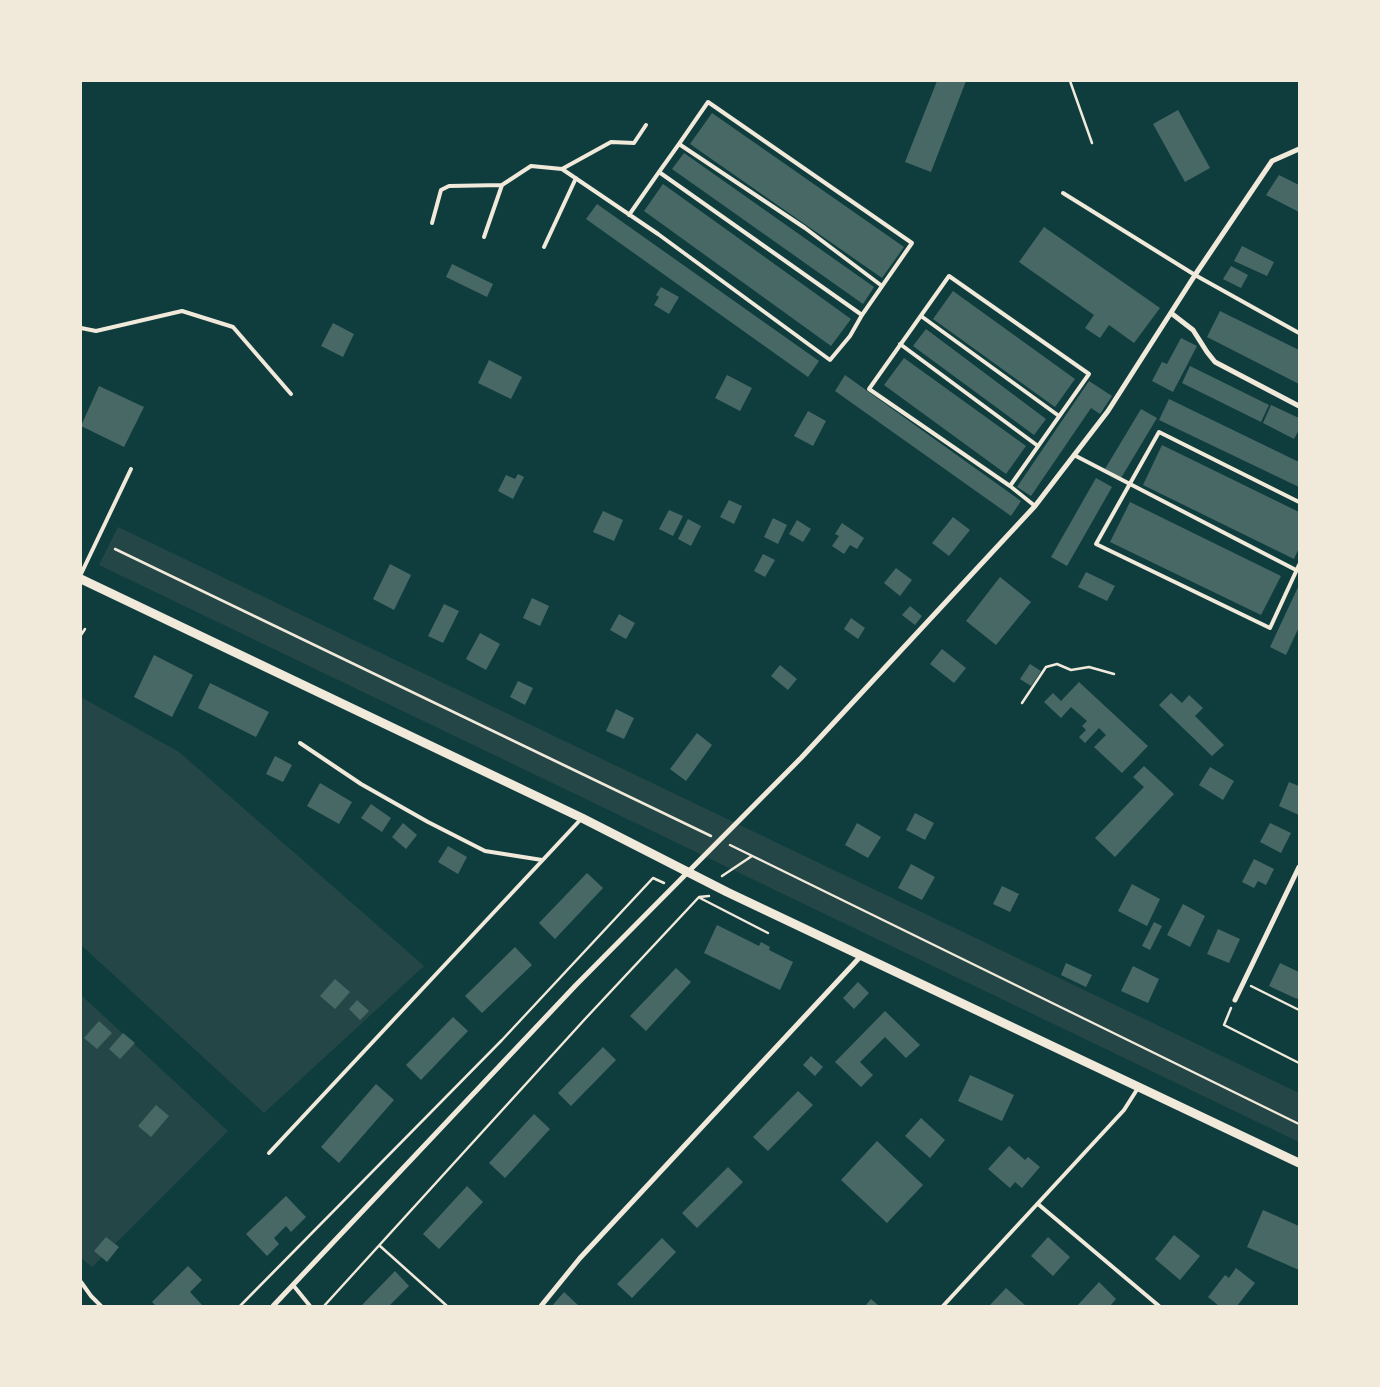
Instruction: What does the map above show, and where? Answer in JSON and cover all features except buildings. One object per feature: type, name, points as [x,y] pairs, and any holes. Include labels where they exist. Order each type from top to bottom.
[{"type":"street","points":[[273,1306],[576,985],[801,758],[1035,506],[1101,420],[1272,161],[1299,149]]},
{"type":"street","points":[[1171,313],[1193,330],[1206,352],[1216,362],[1299,406]]},
{"type":"street","points":[[81,578],[582,818],[727,892],[1299,1163]]},
{"type":"street","points":[[1235,1000],[1299,868]]},
{"type":"street","points":[[541,1306],[580,1258],[861,956]]},
{"type":"lane","points":[[432,223],[441,190],[449,186],[502,185],[531,166],[562,169],[830,360],[850,336],[862,315],[912,243],[708,102],[629,215]]},
{"type":"lane","points":[[562,169],[611,142],[634,143],[646,125]]},
{"type":"lane","points":[[679,144],[805,228],[882,286]]},
{"type":"lane","points":[[659,172],[862,315]]},
{"type":"lane","points":[[544,246],[576,178]]},
{"type":"lane","points":[[484,238],[502,185]]},
{"type":"lane","points":[[1063,193],[1195,275],[1299,334]]},
{"type":"lane","points":[[1010,486],[1089,374],[949,276],[869,389],[1010,486],[1035,506]]},
{"type":"lane","points":[[81,328],[96,331],[182,311],[233,327],[291,394]]},
{"type":"lane","points":[[921,316],[1059,416]]},
{"type":"lane","points":[[900,344],[1038,446]]},
{"type":"lane","points":[[1299,502],[1160,432],[1096,544],[1270,628],[1299,565]]},
{"type":"lane","points":[[1074,455],[1296,570]]},
{"type":"lane","points":[[81,574],[131,469]]},
{"type":"lane","points":[[300,743],[361,784],[428,822],[485,851],[542,860]]},
{"type":"lane","points":[[269,1152],[582,818]]},
{"type":"lane","points":[[943,1306],[1124,1110],[1138,1088]]},
{"type":"lane","points":[[1038,1204],[1159,1306]]},
{"type":"lane","points":[[81,1282],[100,1306]]},
{"type":"lane","points":[[293,1285],[310,1306]]},
{"type":"path","points":[[1070,81],[1092,144]]},
{"type":"path","points":[[115,549],[720,840],[1299,1124]]},
{"type":"path","points":[[81,635],[84,629]]},
{"type":"path","points":[[1022,703],[1046,667],[1057,664],[1071,670],[1089,667],[1114,674]]},
{"type":"path","points":[[720,878],[752,856]]},
{"type":"path","points":[[240,1306],[502,1040],[653,878],[672,887]]},
{"type":"path","points":[[324,1306],[584,1019],[699,897],[710,896]]},
{"type":"path","points":[[699,897],[768,933]]},
{"type":"path","points":[[1244,982],[1299,1010]]},
{"type":"path","points":[[1235,1000],[1224,1025],[1299,1063]]},
{"type":"path","points":[[380,1246],[447,1306]]},
{"type":"shaded area","points":[[118,527],[1299,1093],[1299,1142],[99,565]]},
{"type":"shaded area","points":[[81,697],[179,752],[424,966],[264,1113],[81,945]]},
{"type":"shaded area","points":[[81,995],[228,1131],[92,1267],[81,1258]]}]
